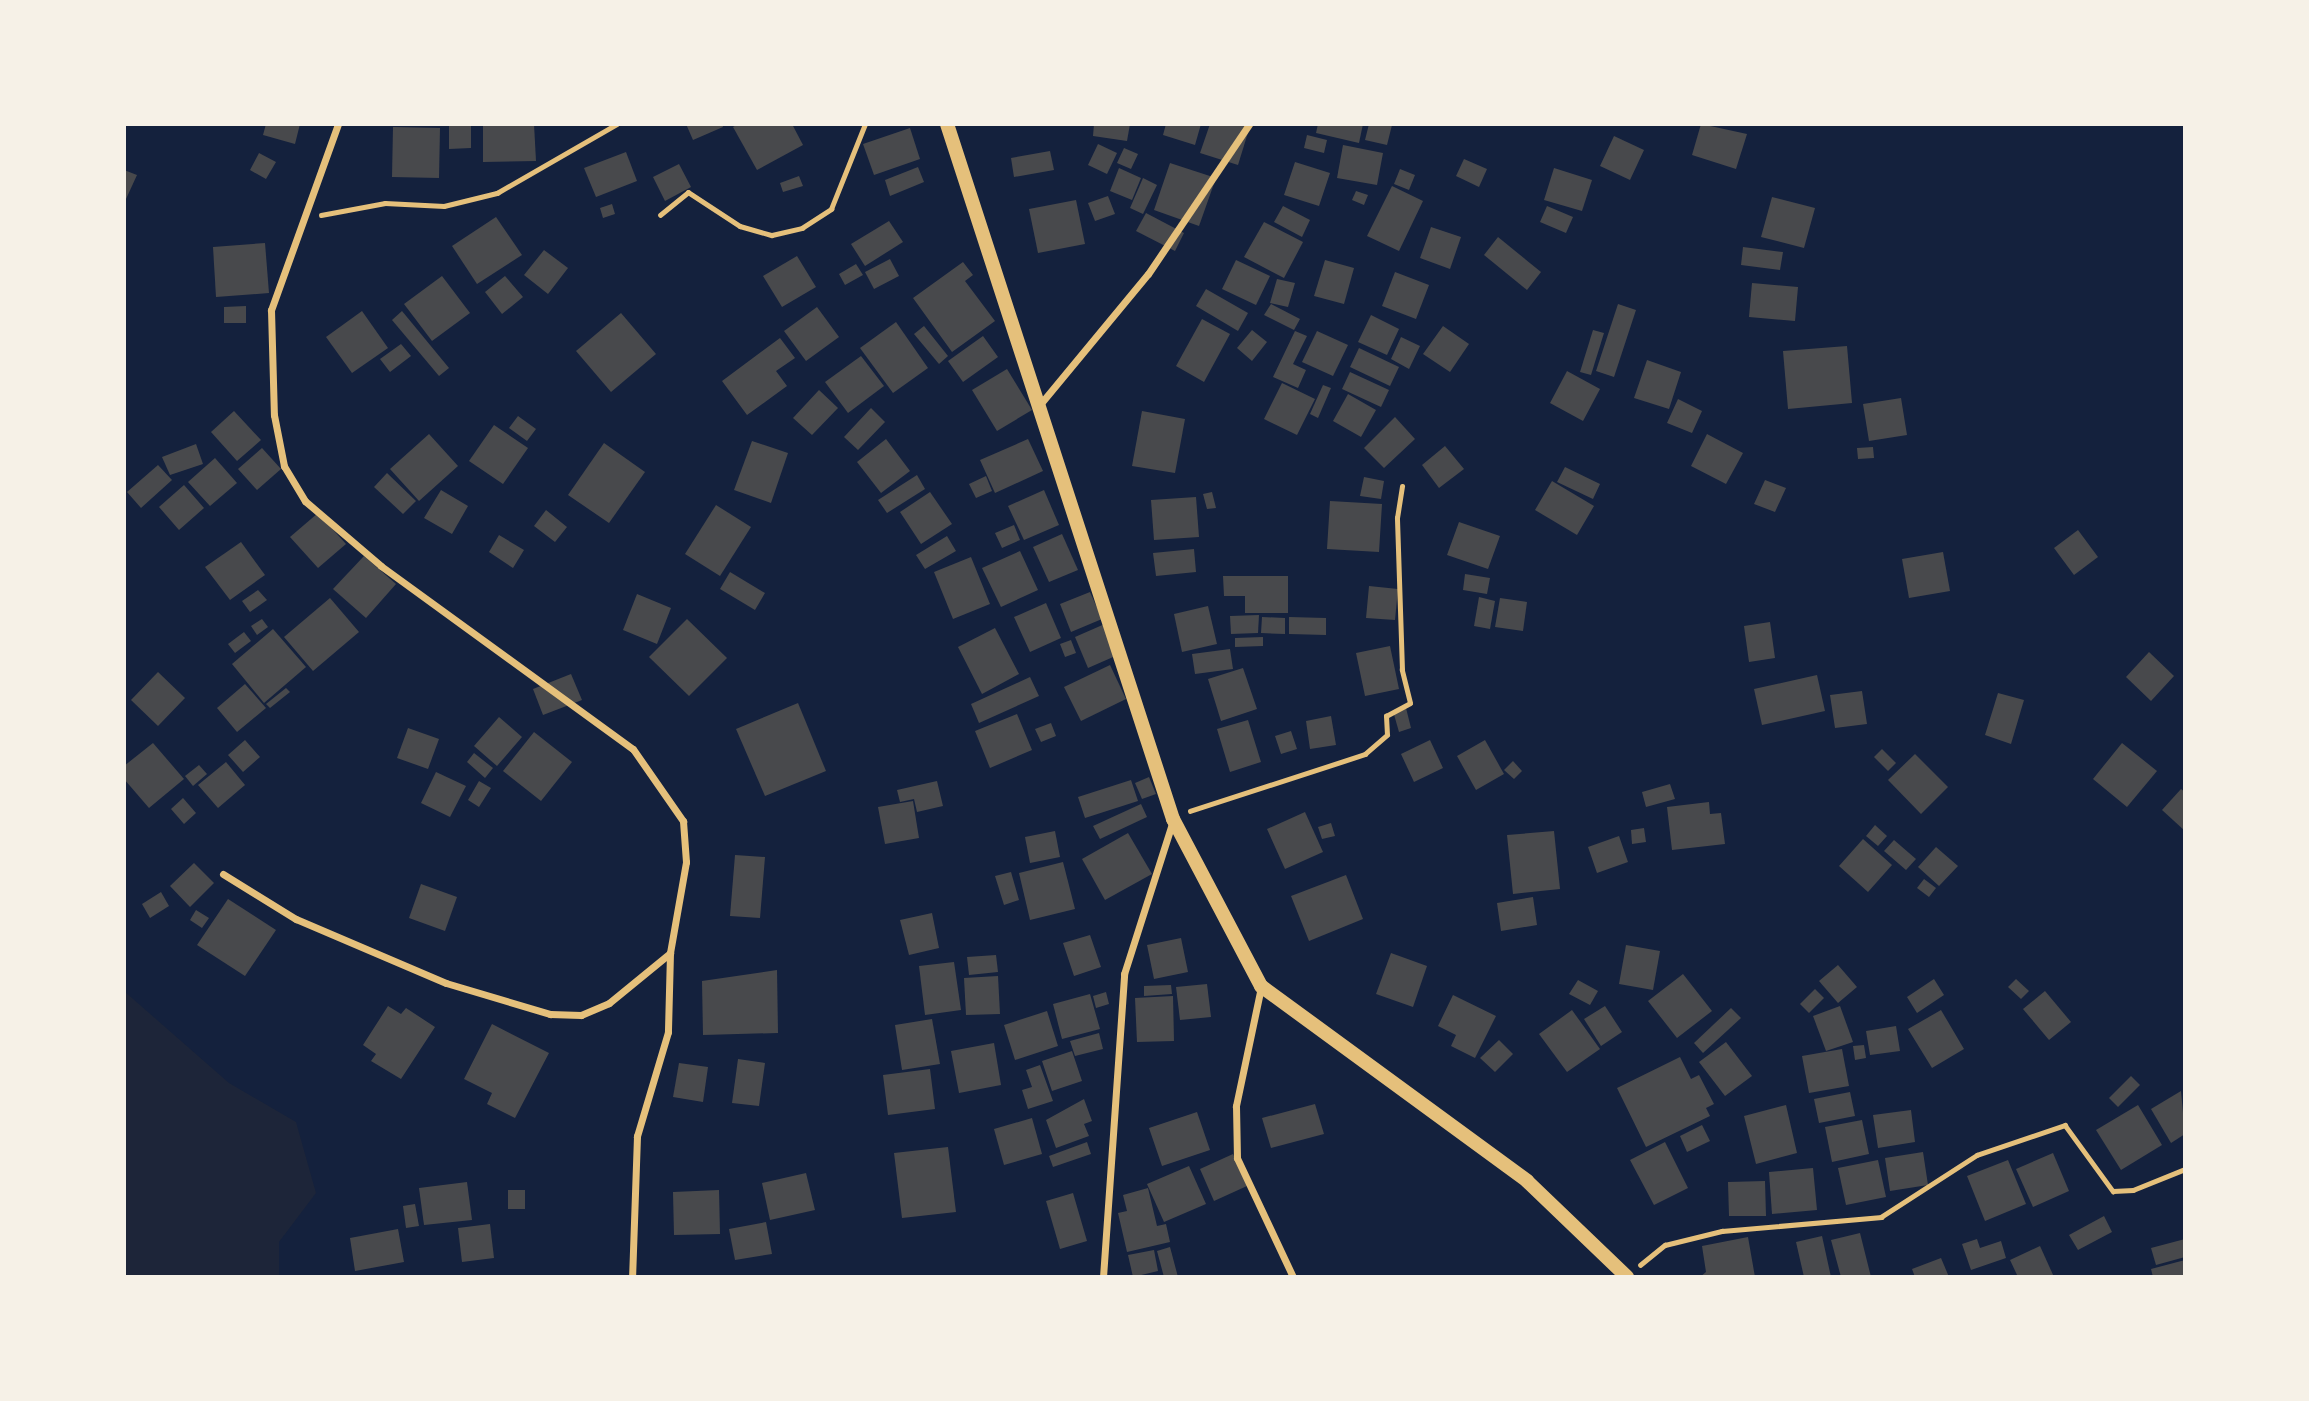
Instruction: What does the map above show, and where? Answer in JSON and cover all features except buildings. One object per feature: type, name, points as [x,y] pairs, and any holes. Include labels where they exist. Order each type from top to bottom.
[{"type":"main road","points":[[947,124],[1042,402],[1173,819],[1261,986],[1527,1181],[1626,1276]]},
{"type":"street","points":[[338,124],[271,310],[274,415],[284,466],[305,501],[381,566],[575,702],[633,749],[666,789],[683,821],[686,862],[670,953],[668,1032],[638,1136],[632,1277]]},
{"type":"street","points":[[1042,402],[1148,274],[1249,124]]},
{"type":"street","points":[[1103,1277],[1124,974],[1173,819]]},
{"type":"street","points":[[223,874],[296,919],[446,983],[550,1014],[581,1015],[609,1003],[670,953]]},
{"type":"street","points":[[1261,986],[1236,1106],[1237,1158],[1293,1277]]},
{"type":"path","points":[[303,218],[385,203],[444,206],[497,193],[617,124]]},
{"type":"path","points":[[660,215],[688,192],[740,226],[772,235],[802,228],[831,209],[865,124]]},
{"type":"path","points":[[1173,819],[1229,794],[1272,788],[1365,754],[1387,735],[1386,716],[1410,703],[1402,670],[1397,518],[1402,486]]},
{"type":"path","points":[[1626,1276],[1665,1245],[1722,1231],[1881,1217],[1977,1155],[2065,1125],[2113,1191],[2133,1190],[2185,1170]]},
{"type":"shaded area","points":[[124,991],[229,1083],[296,1122],[316,1193],[279,1242],[279,1277],[124,1277]]}]
